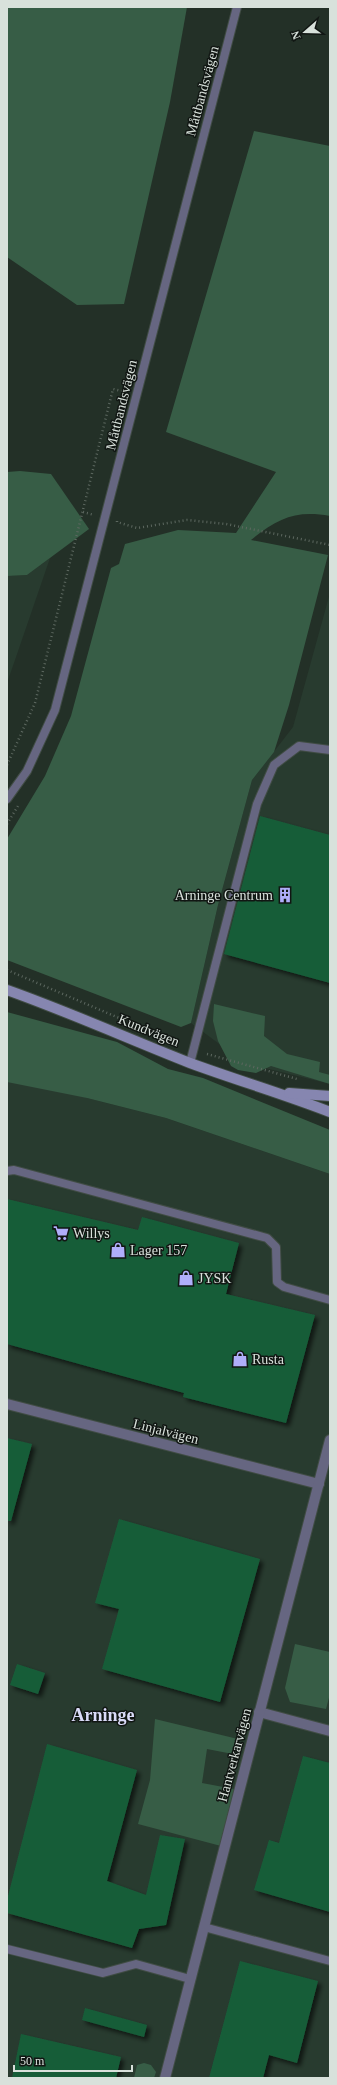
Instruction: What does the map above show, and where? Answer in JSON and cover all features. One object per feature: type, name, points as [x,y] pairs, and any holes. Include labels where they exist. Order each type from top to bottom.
[{"type":"street","name":"Kundvägen","points":[[7,990],[59,1009],[190,1063],[281,1093],[330,1112]]},
{"type":"street","name":"Kundvägen","points":[[281,1093],[330,1096]]},
{"type":"street","name":"Linjalvägen","points":[[7,1404],[319,1484]]},
{"type":"street","name":"Hantverkarvägen","points":[[165,2078],[330,1440]]},
{"type":"street","points":[[259,1712],[330,1731]]},
{"type":"lane","name":"Måttbandsvägen","points":[[7,799],[27,770],[55,710],[237,7]]},
{"type":"lane","points":[[190,1063],[257,804],[274,765],[299,746],[330,750]]},
{"type":"lane","points":[[7,1171],[14,1170],[267,1238],[276,1247],[277,1282],[284,1287],[330,1300]]},
{"type":"lane","points":[[204,1927],[330,1961]]},
{"type":"lane","points":[[7,1949],[103,1973],[136,1964],[190,1979]]},
{"type":"path","points":[[7,765],[20,740],[34,703],[113,389],[137,395]]},
{"type":"path","points":[[118,515],[117,522],[137,528],[187,520],[226,524],[330,546]]},
{"type":"path","points":[[7,970],[151,1032]]},
{"type":"path","points":[[194,1050],[300,1080]]},
{"type":"shaded area","points":[[50,558],[7,683],[7,576],[27,575]]},
{"type":"shaded area","name":"Arninge Centrum","points":[[330,593],[330,1084],[245,1063],[191,1023],[218,905],[252,780],[293,727]]},
{"type":"shaded area","points":[[7,1057],[87,1098],[166,1118],[330,1174],[330,2078],[7,2078]]},
{"type":"green space","points":[[7,7],[187,7],[170,102],[124,304],[77,305],[7,257]]},
{"type":"green space","points":[[254,131],[330,146],[330,516],[318,514],[297,515],[279,521],[251,540],[328,555],[289,705],[274,752],[252,780],[218,905],[191,1023],[181,1027],[7,960],[7,839],[45,776],[71,716],[111,568],[119,564],[125,544],[178,530],[236,533],[276,472],[166,432]]},
{"type":"green space","points":[[20,471],[51,474],[89,529],[27,575],[7,576],[7,472]]},
{"type":"green space","points":[[214,1004],[265,1016],[264,1036],[287,1054],[320,1062],[319,1072],[330,1075],[330,1084],[271,1066],[256,1073],[238,1070],[231,1066],[218,1041],[213,1021]]},
{"type":"green space","points":[[7,1012],[117,1042],[168,1069],[203,1078],[330,1130],[330,1174],[166,1118],[87,1098],[7,1082]]},
{"type":"green space","points":[[295,1644],[330,1652],[330,1694],[326,1709],[290,1702],[285,1688]]},
{"type":"green space","points":[[155,1719],[238,1739],[241,1748],[238,1755],[207,1749],[202,1783],[234,1789],[221,1846],[138,1824],[150,1780]]},
{"type":"green space","points":[[144,2063],[151,2065],[156,2072],[154,2078],[134,2078],[137,2065]]},
{"type":"building","name":"Arninge Centrum","points":[[260,816],[330,835],[330,983],[224,954]]},
{"type":"building","points":[[7,1199],[138,1230],[142,1217],[239,1243],[226,1294],[315,1315],[286,1423],[183,1397],[184,1393],[7,1344]]},
{"type":"building","points":[[7,1438],[32,1444],[11,1521],[7,1521]]},
{"type":"building","points":[[119,1519],[260,1559],[220,1702],[102,1669],[119,1609],[95,1603]]},
{"type":"building","points":[[17,1664],[45,1673],[38,1694],[10,1685]]},
{"type":"building","points":[[47,1744],[137,1770],[107,1881],[146,1895],[160,1835],[185,1839],[166,1925],[139,1929],[132,1948],[7,1913],[7,1900]]},
{"type":"building","points":[[303,1756],[330,1763],[330,1912],[254,1890],[269,1840],[279,1843]]},
{"type":"building","points":[[240,1961],[318,1981],[297,2063],[269,2055],[263,2078],[209,2078]]},
{"type":"building","points":[[85,2008],[147,2025],[144,2037],[82,2020]]},
{"type":"building","points":[[21,2034],[121,2057],[116,2078],[12,2078]]},
{"type":"place","name":"Arninge Centrum","points":[[285,895]]},
{"type":"place","name":"Willys","points":[[61,1233]]},
{"type":"place","name":"Lager 157","points":[[118,1250]]},
{"type":"place","name":"JYSK","points":[[186,1278]]},
{"type":"place","name":"Rusta","points":[[240,1359]]},
{"type":"district","name":"Arninge","points":[[103,1715]]}]
